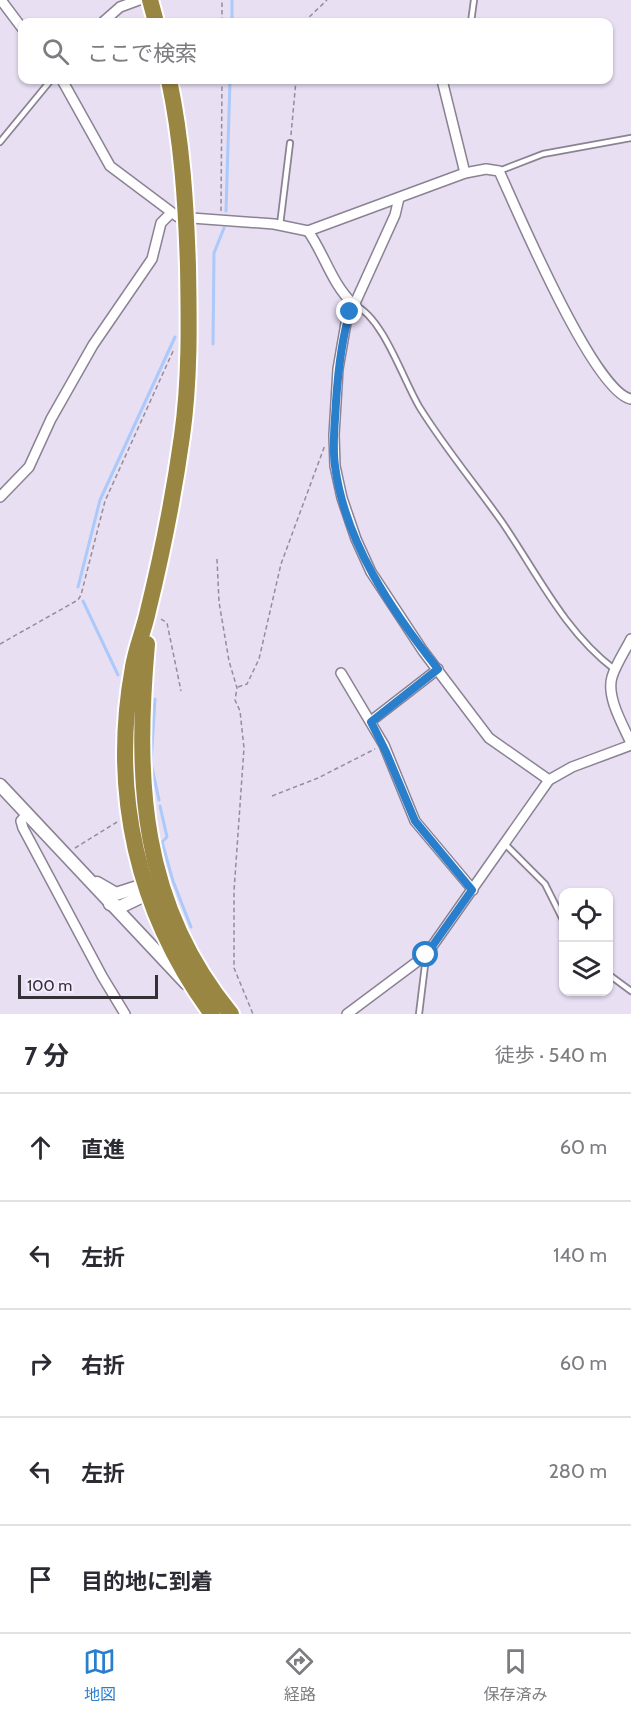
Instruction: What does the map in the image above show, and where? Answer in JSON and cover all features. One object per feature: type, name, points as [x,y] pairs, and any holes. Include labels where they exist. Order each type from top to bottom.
[{"type":"highway","points":[[150,0],[155,18]]},
{"type":"highway","points":[[171,84],[175,105],[178,216],[188,339],[181,443],[148,614],[133,666],[126,713],[124,751],[128,815],[170,947],[212,1014]]},
{"type":"highway","points":[[148,614],[142,707],[144,807],[151,889],[210,987],[231,1014]]},
{"type":"street","points":[[1,0],[18,23]]},
{"type":"street","points":[[108,18],[120,7],[139,0]]},
{"type":"street","points":[[64,84],[110,166],[178,216]]},
{"type":"street","points":[[443,84],[465,173]]},
{"type":"street","points":[[0,498],[29,467],[51,419],[93,345],[152,259],[161,223],[178,216],[280,225],[308,231],[465,173],[486,169],[499,171],[539,259],[583,344],[616,391],[631,399]]},
{"type":"street","points":[[399,198],[395,215],[346,323],[338,369],[334,435],[338,481],[361,550],[371,572],[397,612],[489,738],[549,780]]},
{"type":"street","points":[[308,231],[320,250],[330,275],[354,305]]},
{"type":"street","points":[[347,1014],[426,955],[549,780],[572,767],[631,744],[612,695],[611,679],[631,639]]},
{"type":"street","points":[[371,722],[438,669]]},
{"type":"street","points":[[341,673],[384,746],[415,821],[472,890]]},
{"type":"street","points":[[0,785],[198,995]]},
{"type":"street","points":[[27,814],[21,821],[23,828],[102,976],[125,1014]]},
{"type":"street","points":[[65,854],[109,891],[123,893],[151,889]]},
{"type":"street","points":[[110,904],[120,907],[151,889]]},
{"type":"lane","points":[[472,18],[474,0]]},
{"type":"lane","points":[[0,142],[48,84]]},
{"type":"lane","points":[[499,171],[543,154],[631,138]]},
{"type":"lane","points":[[280,225],[290,143]]},
{"type":"lane","points":[[354,305],[368,315],[378,328],[403,379],[430,424],[523,554],[563,618],[614,669]]},
{"type":"lane","points":[[504,843],[545,884],[559,912]]},
{"type":"lane","points":[[418,1014],[426,955]]},
{"type":"lane","points":[[613,977],[631,991]]},
{"type":"path","points":[[222,0],[222,18]]},
{"type":"path","points":[[308,18],[327,0]]},
{"type":"path","points":[[221,220],[222,84]]},
{"type":"path","points":[[290,143],[296,84]]},
{"type":"path","points":[[0,644],[78,600],[81,596],[105,501],[172,351],[188,339]]},
{"type":"path","points":[[237,688],[247,684],[259,659],[281,564],[327,440],[334,435]]},
{"type":"path","points":[[217,559],[219,602],[229,661],[237,688],[235,700],[243,728],[244,768],[234,891],[234,968],[254,1014]]},
{"type":"path","points":[[148,614],[167,623],[181,691]]},
{"type":"path","points":[[272,795],[318,778],[384,746]]},
{"type":"path","points":[[65,854],[128,815]]},
{"type":"waterway","points":[[232,0],[232,18]]},
{"type":"waterway","points":[[226,211],[230,84]]},
{"type":"waterway","points":[[213,344],[214,253],[224,228]]},
{"type":"waterway","points":[[78,587],[100,500],[175,337]]},
{"type":"waterway","points":[[83,601],[118,675]]},
{"type":"waterway","points":[[155,699],[151,763],[159,800]]},
{"type":"waterway","points":[[160,806],[167,837],[162,842],[173,881],[191,927]]},
{"type":"route","points":[[350,312],[346,323],[337,383],[334,435],[338,481],[351,526],[371,572],[423,651],[438,669],[371,722],[419,828],[472,890],[426,955]]}]
